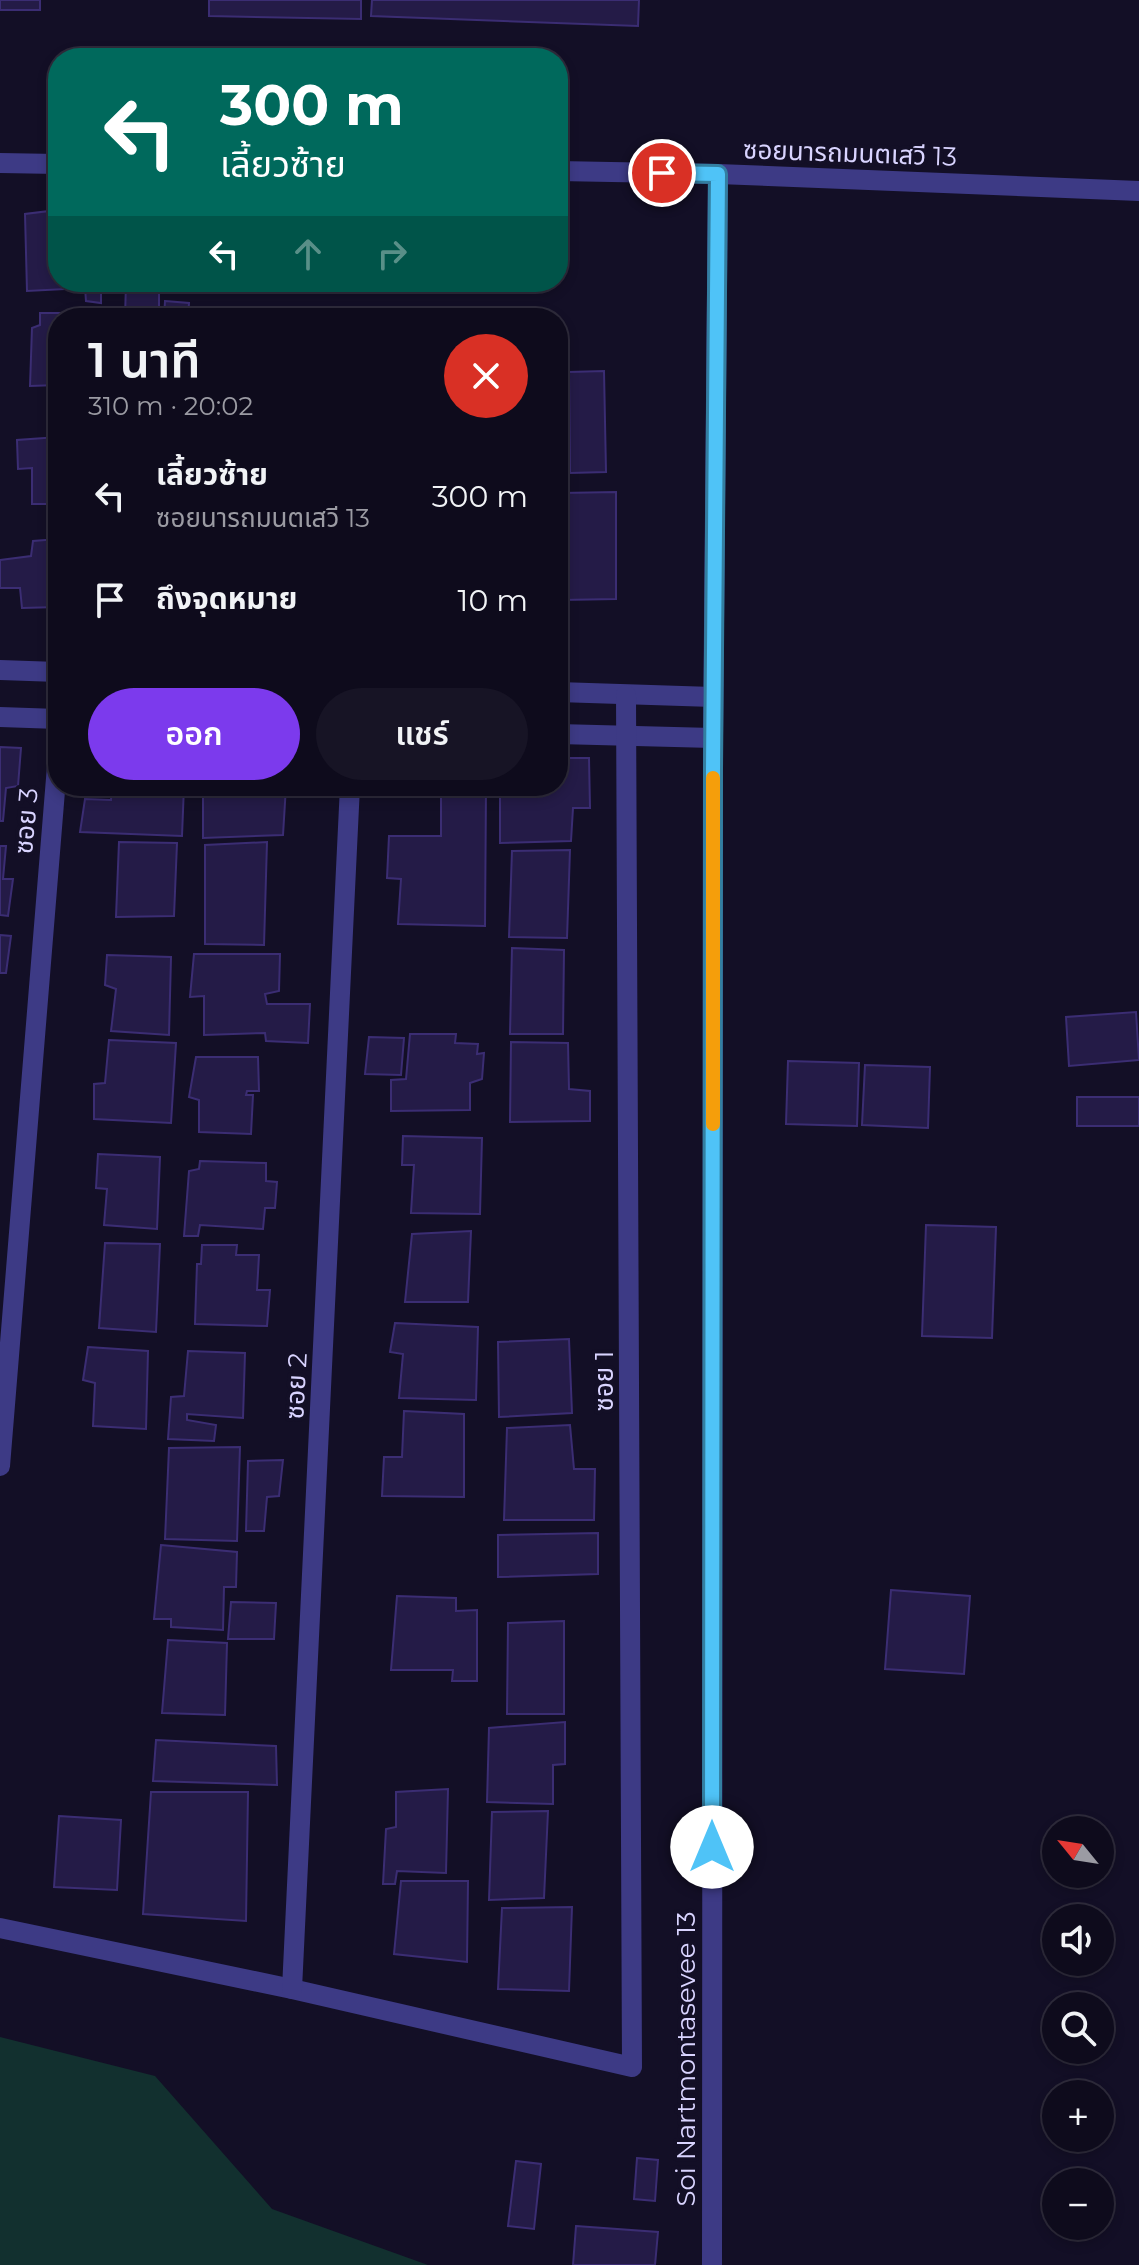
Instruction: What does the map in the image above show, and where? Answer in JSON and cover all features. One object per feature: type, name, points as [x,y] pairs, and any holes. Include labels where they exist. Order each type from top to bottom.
[{"type":"street","points":[[0,163],[48,164]]},
{"type":"street","name":"ซอยนารถมนตเสวี 13","points":[[568,171],[1139,191]]},
{"type":"street","name":"Soi Nartmontasevee 13","points":[[712,2265],[713,697],[718,174]]},
{"type":"street","points":[[0,670],[48,672]]},
{"type":"street","points":[[568,692],[713,697]]},
{"type":"street","name":"ซอย 1","points":[[292,1989],[632,2067],[626,695]]},
{"type":"street","points":[[0,717],[48,719]]},
{"type":"street","points":[[568,734],[713,738]]},
{"type":"street","name":"ซอย 3","points":[[0,1466],[55,796]]},
{"type":"street","name":"ซอย 2","points":[[292,1989],[350,796]]},
{"type":"street","points":[[0,1928],[292,1989]]},
{"type":"green space","points":[[0,2037],[155,2076],[272,2209],[428,2265],[0,2265]]},
{"type":"building","points":[[0,0],[40,0],[40,10],[0,10]]},
{"type":"building","points":[[209,0],[361,0],[361,19],[209,16]]},
{"type":"building","points":[[372,0],[639,0],[638,26],[371,16]]},
{"type":"building","points":[[48,211],[48,290],[27,291],[25,214]]},
{"type":"building","points":[[85,292],[101,292],[101,303],[86,301]]},
{"type":"building","points":[[126,292],[159,292],[159,308],[125,308]]},
{"type":"building","points":[[165,301],[189,303],[189,308],[165,308]]},
{"type":"building","points":[[40,313],[48,313],[48,385],[30,386],[32,328],[40,325]]},
{"type":"building","points":[[604,371],[606,472],[570,473],[569,372]]},
{"type":"building","points":[[48,438],[48,504],[32,504],[32,468],[18,469],[17,440]]},
{"type":"building","points":[[616,492],[616,599],[568,600],[568,493]]},
{"type":"building","points":[[48,540],[48,607],[22,608],[20,588],[0,588],[0,560],[31,556],[33,541]]},
{"type":"building","points":[[0,747],[21,748],[18,786],[6,788],[3,821],[0,821]]},
{"type":"building","points":[[568,758],[589,758],[590,808],[573,808],[571,841],[500,843],[500,796],[568,796]]},
{"type":"building","points":[[111,796],[184,796],[182,836],[80,832],[85,799],[111,800]]},
{"type":"building","points":[[203,796],[285,796],[283,835],[203,838]]},
{"type":"building","points":[[396,796],[486,796],[485,926],[398,924],[401,879],[387,878],[389,836],[441,836],[441,797]]},
{"type":"building","points":[[119,842],[177,843],[174,916],[116,917]]},
{"type":"building","points":[[267,842],[264,945],[205,944],[205,845]]},
{"type":"building","points":[[0,846],[6,846],[3,879],[13,879],[8,916],[0,915]]},
{"type":"building","points":[[570,850],[567,938],[509,937],[512,851]]},
{"type":"building","points":[[0,935],[11,936],[6,973],[0,973]]},
{"type":"building","points":[[512,948],[564,950],[563,1034],[510,1034]]},
{"type":"building","points":[[194,954],[280,954],[279,991],[265,994],[267,1004],[310,1004],[308,1043],[266,1041],[265,1033],[204,1035],[204,996],[190,997]]},
{"type":"building","points":[[107,955],[171,957],[169,1035],[111,1031],[116,989],[105,985]]},
{"type":"building","points":[[1136,1012],[1139,1060],[1069,1066],[1066,1017]]},
{"type":"building","points":[[410,1034],[456,1034],[455,1043],[478,1044],[477,1054],[484,1053],[482,1079],[470,1083],[470,1110],[391,1111],[391,1080],[406,1079]]},
{"type":"building","points":[[369,1037],[404,1038],[401,1075],[365,1074]]},
{"type":"building","points":[[109,1040],[176,1043],[171,1123],[94,1119],[94,1084],[105,1083]]},
{"type":"building","points":[[511,1042],[568,1043],[569,1089],[590,1091],[590,1121],[510,1122]]},
{"type":"building","points":[[196,1057],[258,1057],[259,1091],[247,1091],[246,1095],[253,1095],[251,1134],[199,1132],[199,1100],[189,1097]]},
{"type":"building","points":[[788,1061],[859,1063],[857,1126],[786,1124]]},
{"type":"building","points":[[865,1065],[930,1067],[928,1128],[862,1125]]},
{"type":"building","points":[[1077,1097],[1139,1097],[1139,1126],[1077,1126]]},
{"type":"building","points":[[403,1136],[482,1138],[480,1214],[411,1213],[414,1165],[402,1165]]},
{"type":"building","points":[[98,1154],[160,1157],[157,1229],[104,1225],[107,1189],[96,1188]]},
{"type":"building","points":[[200,1161],[266,1163],[266,1181],[277,1182],[275,1208],[265,1208],[263,1229],[200,1225],[198,1236],[184,1236],[189,1171],[199,1169]]},
{"type":"building","points":[[926,1225],[996,1227],[992,1338],[922,1336]]},
{"type":"building","points":[[471,1231],[468,1302],[405,1302],[412,1234]]},
{"type":"building","points":[[105,1243],[160,1244],[156,1332],[99,1328]]},
{"type":"building","points":[[202,1245],[237,1245],[236,1255],[259,1255],[257,1290],[270,1290],[267,1326],[195,1324],[197,1264],[201,1264]]},
{"type":"building","points":[[395,1323],[478,1327],[476,1400],[399,1398],[403,1354],[390,1352]]},
{"type":"building","points":[[569,1339],[572,1413],[499,1417],[498,1342]]},
{"type":"building","points":[[88,1347],[148,1351],[146,1429],[93,1426],[95,1383],[83,1380]]},
{"type":"building","points":[[188,1351],[245,1353],[243,1418],[187,1414],[187,1420],[216,1425],[214,1441],[168,1439],[171,1397],[184,1396]]},
{"type":"building","points":[[404,1411],[464,1414],[464,1497],[382,1496],[384,1457],[402,1457]]},
{"type":"building","points":[[570,1425],[574,1469],[595,1469],[594,1520],[504,1520],[507,1428]]},
{"type":"building","points":[[240,1447],[237,1541],[165,1539],[169,1448]]},
{"type":"building","points":[[283,1460],[279,1496],[267,1497],[264,1531],[246,1531],[248,1461]]},
{"type":"building","points":[[598,1533],[598,1574],[498,1577],[498,1535]]},
{"type":"building","points":[[161,1545],[237,1552],[236,1587],[224,1587],[223,1630],[171,1627],[171,1619],[154,1619]]},
{"type":"building","points":[[891,1590],[970,1596],[964,1674],[885,1669]]},
{"type":"building","points":[[397,1596],[456,1598],[456,1611],[477,1610],[477,1681],[452,1681],[453,1670],[391,1670]]},
{"type":"building","points":[[231,1602],[276,1603],[274,1639],[228,1639]]},
{"type":"building","points":[[564,1621],[564,1714],[507,1714],[508,1623]]},
{"type":"building","points":[[168,1640],[227,1643],[225,1715],[162,1713]]},
{"type":"building","points":[[565,1722],[565,1764],[553,1765],[553,1804],[487,1802],[489,1728]]},
{"type":"building","points":[[156,1740],[276,1746],[277,1785],[153,1781]]},
{"type":"building","points":[[448,1789],[446,1873],[397,1871],[395,1884],[383,1884],[386,1829],[396,1827],[396,1792]]},
{"type":"building","points":[[151,1792],[248,1792],[246,1921],[143,1914]]},
{"type":"building","points":[[548,1811],[544,1898],[489,1900],[492,1812]]},
{"type":"building","points":[[59,1816],[121,1820],[117,1890],[54,1887]]},
{"type":"building","points":[[401,1881],[468,1881],[467,1962],[394,1954]]},
{"type":"building","points":[[572,1907],[569,1991],[498,1989],[502,1908]]},
{"type":"building","points":[[637,2158],[658,2160],[655,2201],[634,2199]]},
{"type":"building","points":[[516,2161],[541,2164],[534,2229],[508,2226]]},
{"type":"building","points":[[576,2226],[658,2232],[655,2265],[573,2265]]},
{"type":"slow traffic","points":[[713,778],[713,1124]]},
{"type":"route","points":[[662,173],[718,174],[713,770],[712,1847]]}]
